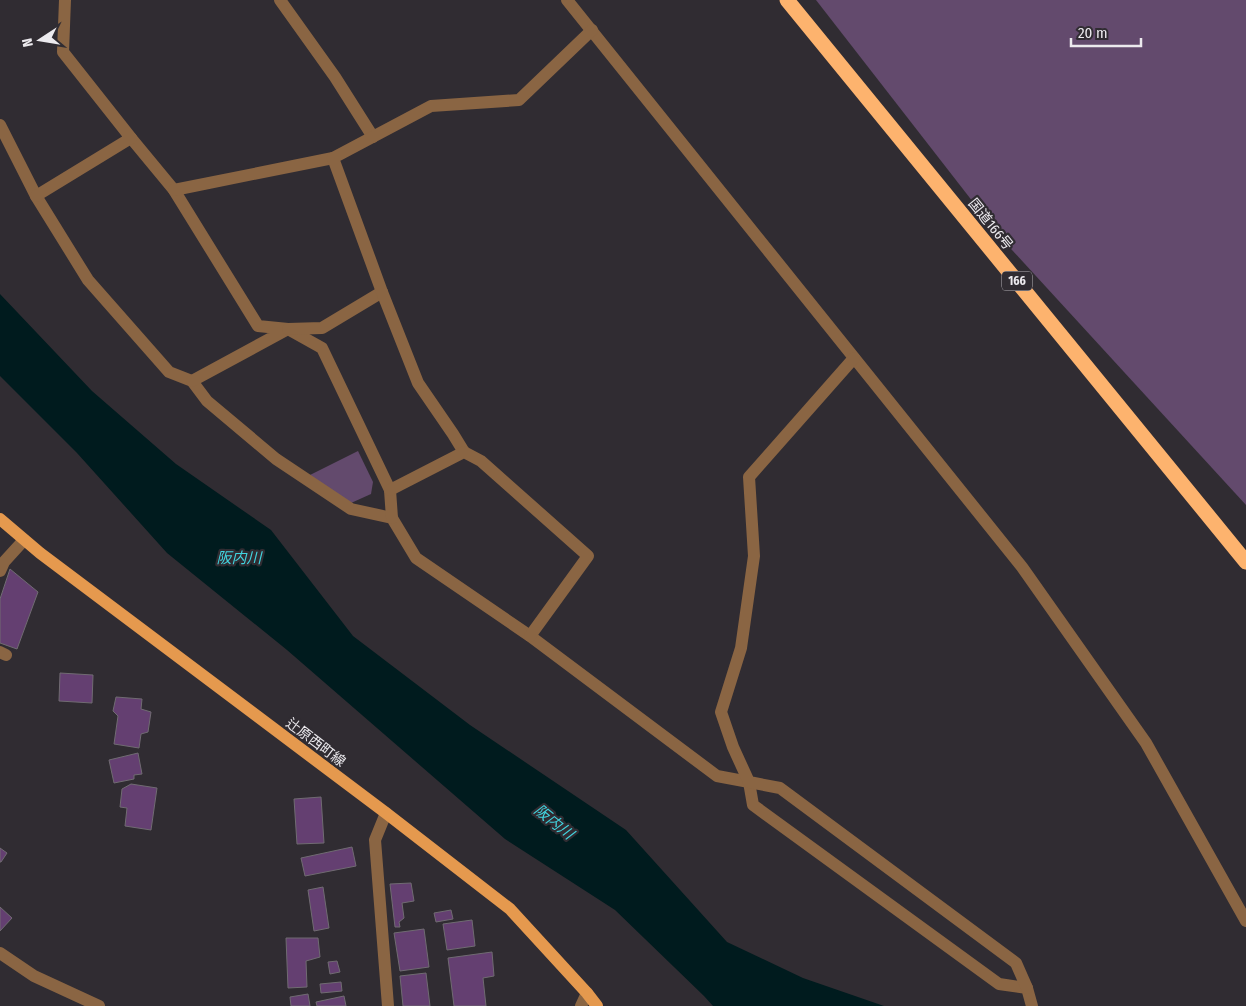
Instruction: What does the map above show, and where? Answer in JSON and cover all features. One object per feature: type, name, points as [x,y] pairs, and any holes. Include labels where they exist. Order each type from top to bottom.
[{"type":"highway","name":"国道166号","points":[[788,0],[1246,562]]},
{"type":"main road","name":"辻原西町線","points":[[0,519],[40,553],[386,813],[510,909],[597,1006]]},
{"type":"street","points":[[65,0],[63,52],[174,190],[258,326],[288,329],[322,328],[382,292]]},
{"type":"street","points":[[280,0],[335,77],[373,137]]},
{"type":"street","points":[[567,0],[1022,567],[1146,744],[1246,921]]},
{"type":"street","points":[[174,190],[334,158],[431,106],[519,100],[592,30]]},
{"type":"street","points":[[0,124],[36,196],[88,280],[169,372],[192,381],[208,401],[276,459],[351,509],[392,518]]},
{"type":"street","points":[[36,196],[131,138]]},
{"type":"street","points":[[334,158],[382,292],[418,383],[464,452],[480,461],[588,556],[530,636]]},
{"type":"street","points":[[192,381],[288,329]]},
{"type":"street","points":[[288,329],[322,348],[390,490],[392,518],[416,558],[530,636],[717,776],[780,788],[1016,963],[1027,988],[1032,1006]]},
{"type":"street","points":[[854,358],[749,477],[754,556],[741,648],[722,712],[733,747],[750,782],[753,805],[999,984],[1027,988]]},
{"type":"street","points":[[390,490],[464,452]]},
{"type":"street","points":[[0,571],[4,562],[24,540]]},
{"type":"street","points":[[386,813],[375,840],[388,1006]]},
{"type":"street","points":[[0,953],[34,976],[99,1006]]},
{"type":"street","points":[[581,1006],[587,993]]},
{"type":"shaded area","points":[[816,0],[1246,0],[1246,505],[1001,238]]},
{"type":"shaded area","points":[[358,451],[373,482],[371,494],[351,503],[308,476]]},
{"type":"water","name":"阪内川","points":[[0,294],[92,391],[176,464],[271,530],[353,636],[470,725],[626,830],[727,942],[803,978],[884,1006],[713,1006],[615,910],[505,839],[287,650],[167,553],[77,453],[0,376]]},
{"type":"building","points":[[10,569],[38,592],[17,649],[0,643],[0,599]]},
{"type":"building","points":[[60,673],[93,675],[92,703],[59,701]]},
{"type":"building","points":[[116,697],[142,699],[141,709],[151,712],[148,732],[141,734],[139,748],[114,744],[118,716],[113,711]]},
{"type":"building","points":[[138,753],[142,774],[134,775],[134,779],[114,783],[109,760]]},
{"type":"building","points":[[131,784],[157,788],[151,830],[125,826],[127,808],[120,807],[122,789]]},
{"type":"building","points":[[321,797],[324,843],[297,844],[294,799]]},
{"type":"building","points":[[352,847],[356,866],[305,876],[301,858]]},
{"type":"building","points":[[0,848],[7,853],[1,862],[0,862]]},
{"type":"building","points":[[411,883],[414,901],[402,903],[404,918],[399,922],[400,927],[395,927],[390,884]]},
{"type":"building","points":[[323,887],[329,928],[314,931],[308,890]]},
{"type":"building","points":[[0,907],[12,918],[0,931]]},
{"type":"building","points":[[451,910],[453,919],[436,922],[434,913]]},
{"type":"building","points":[[472,920],[475,946],[447,950],[443,924]]},
{"type":"building","points":[[424,929],[429,967],[400,971],[394,933]]},
{"type":"building","points":[[286,938],[318,938],[320,957],[306,961],[307,987],[288,988]]},
{"type":"building","points":[[492,952],[494,976],[483,978],[486,1006],[454,1006],[448,958]]},
{"type":"building","points":[[337,961],[340,972],[330,974],[328,962]]},
{"type":"building","points":[[426,973],[430,1006],[403,1006],[400,976]]},
{"type":"building","points":[[341,982],[342,991],[321,993],[320,984]]},
{"type":"building","points":[[308,994],[310,1006],[291,1006],[290,997]]},
{"type":"building","points":[[344,996],[346,1006],[317,1006],[316,1002]]}]
